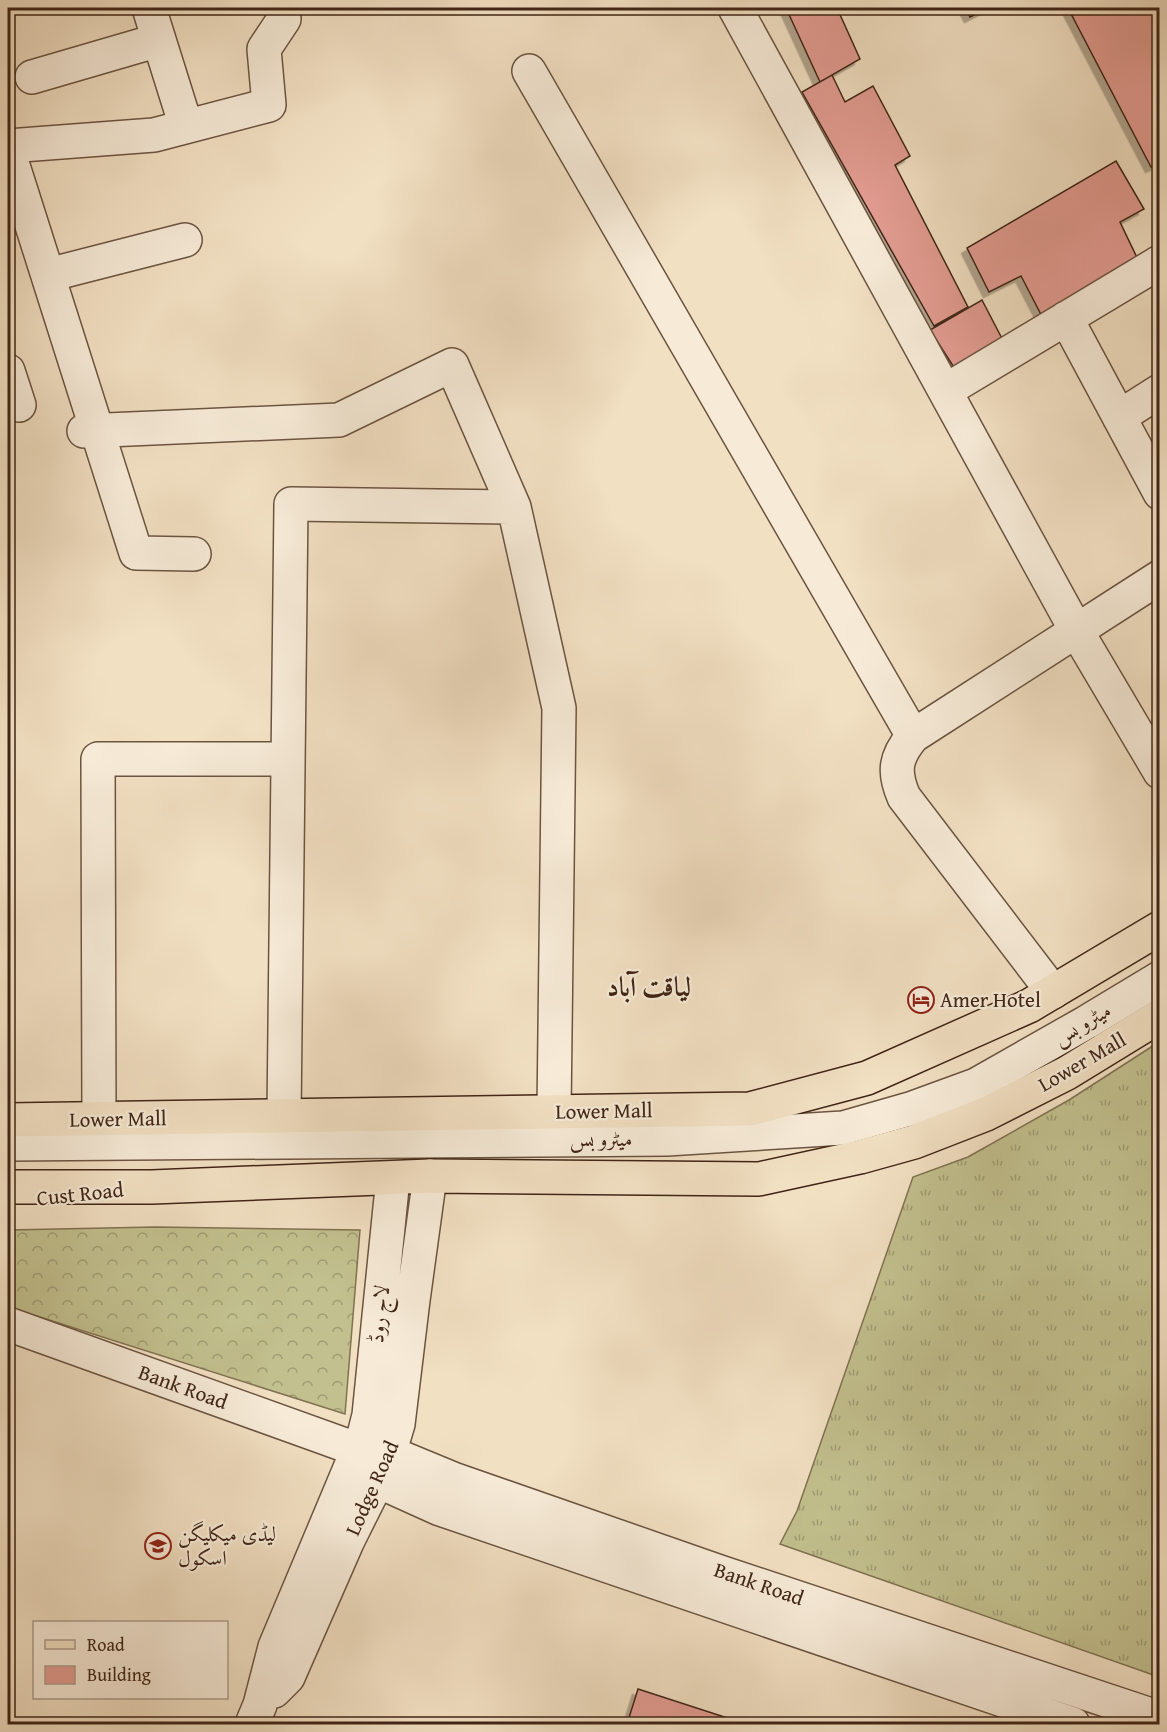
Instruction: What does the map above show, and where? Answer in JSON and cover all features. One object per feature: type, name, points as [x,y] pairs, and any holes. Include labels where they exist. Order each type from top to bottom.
[{"type":"main road","name":"Lower Mall","points":[[8,1120],[750,1109],[867,1078],[1029,1006],[1160,928]]},
{"type":"main road","name":"Lower Mall","points":[[8,1187],[152,1187],[430,1176],[759,1179],[849,1160],[914,1142],[986,1114],[1067,1073],[1160,1017]]},
{"type":"main road","name":"Cust Road","points":[[8,1202],[152,1187]]},
{"type":"street","points":[[149,8],[186,126]]},
{"type":"street","points":[[194,554],[136,553],[90,431],[48,275],[8,148],[154,135],[269,105],[264,49],[284,19],[281,8]]},
{"type":"street","points":[[735,8],[1076,630],[1160,772]]},
{"type":"street","points":[[32,77],[159,40]]},
{"type":"street","points":[[530,71],[913,736]]},
{"type":"street","points":[[48,275],[185,240]]},
{"type":"street","points":[[945,391],[1160,262]]},
{"type":"street","points":[[1066,318],[1160,493]]},
{"type":"street","points":[[90,431],[339,420],[452,365],[513,507],[559,708],[554,1112]]},
{"type":"street","points":[[8,371],[19,405]]},
{"type":"street","points":[[1119,417],[1160,391]]},
{"type":"street","points":[[284,1116],[291,504],[513,507]]},
{"type":"street","points":[[1053,992],[904,797],[898,782],[897,765],[904,747],[913,736],[1160,577]]},
{"type":"street","points":[[99,1119],[98,759],[288,759]]},
{"type":"street","name":"میٹرو بس","points":[[8,1144],[667,1139],[843,1128],[913,1108],[976,1084],[1087,1023],[1160,978]]},
{"type":"street","name":"Lodge Road","points":[[256,1715],[288,1677],[348,1540],[376,1461],[398,1424],[430,1176]]},
{"type":"street","name":"لاج روڈ","points":[[376,1461],[369,1415],[393,1178]]},
{"type":"street","name":"Bank Road","points":[[8,1324],[376,1461],[453,1479],[720,1572],[1160,1718]]},
{"type":"street","name":"Bank Road","points":[[376,1461],[440,1509],[1073,1725]]},
{"type":"green space","points":[[1159,1042],[1159,1677],[780,1544],[797,1511],[913,1177],[968,1157],[1069,1100]]},
{"type":"green space","points":[[155,1227],[360,1230],[345,1414],[8,1307],[8,1230]]},
{"type":"building","points":[[786,8],[837,8],[860,59],[820,82]]},
{"type":"building","points":[[965,8],[988,8],[970,17]]},
{"type":"building","points":[[1068,8],[1154,8],[1160,20],[1160,163],[1151,167]]},
{"type":"building","points":[[832,75],[845,102],[873,86],[910,156],[895,165],[968,307],[934,326],[802,92]]},
{"type":"building","points":[[1116,161],[1144,209],[1120,222],[1142,268],[1048,328],[1021,276],[989,292],[967,248]]},
{"type":"building","points":[[982,300],[1009,352],[962,380],[930,330]]},
{"type":"building","points":[[638,1689],[746,1724],[627,1724]]},
{"type":"place","name":"Amer Hotel","points":[[921,1000]]},
{"type":"place","name":"لیڈی میکلیگن اسکول","points":[[158,1546]]},
{"type":"district","name":"لیاقت آباد","points":[[649,987]]}]
